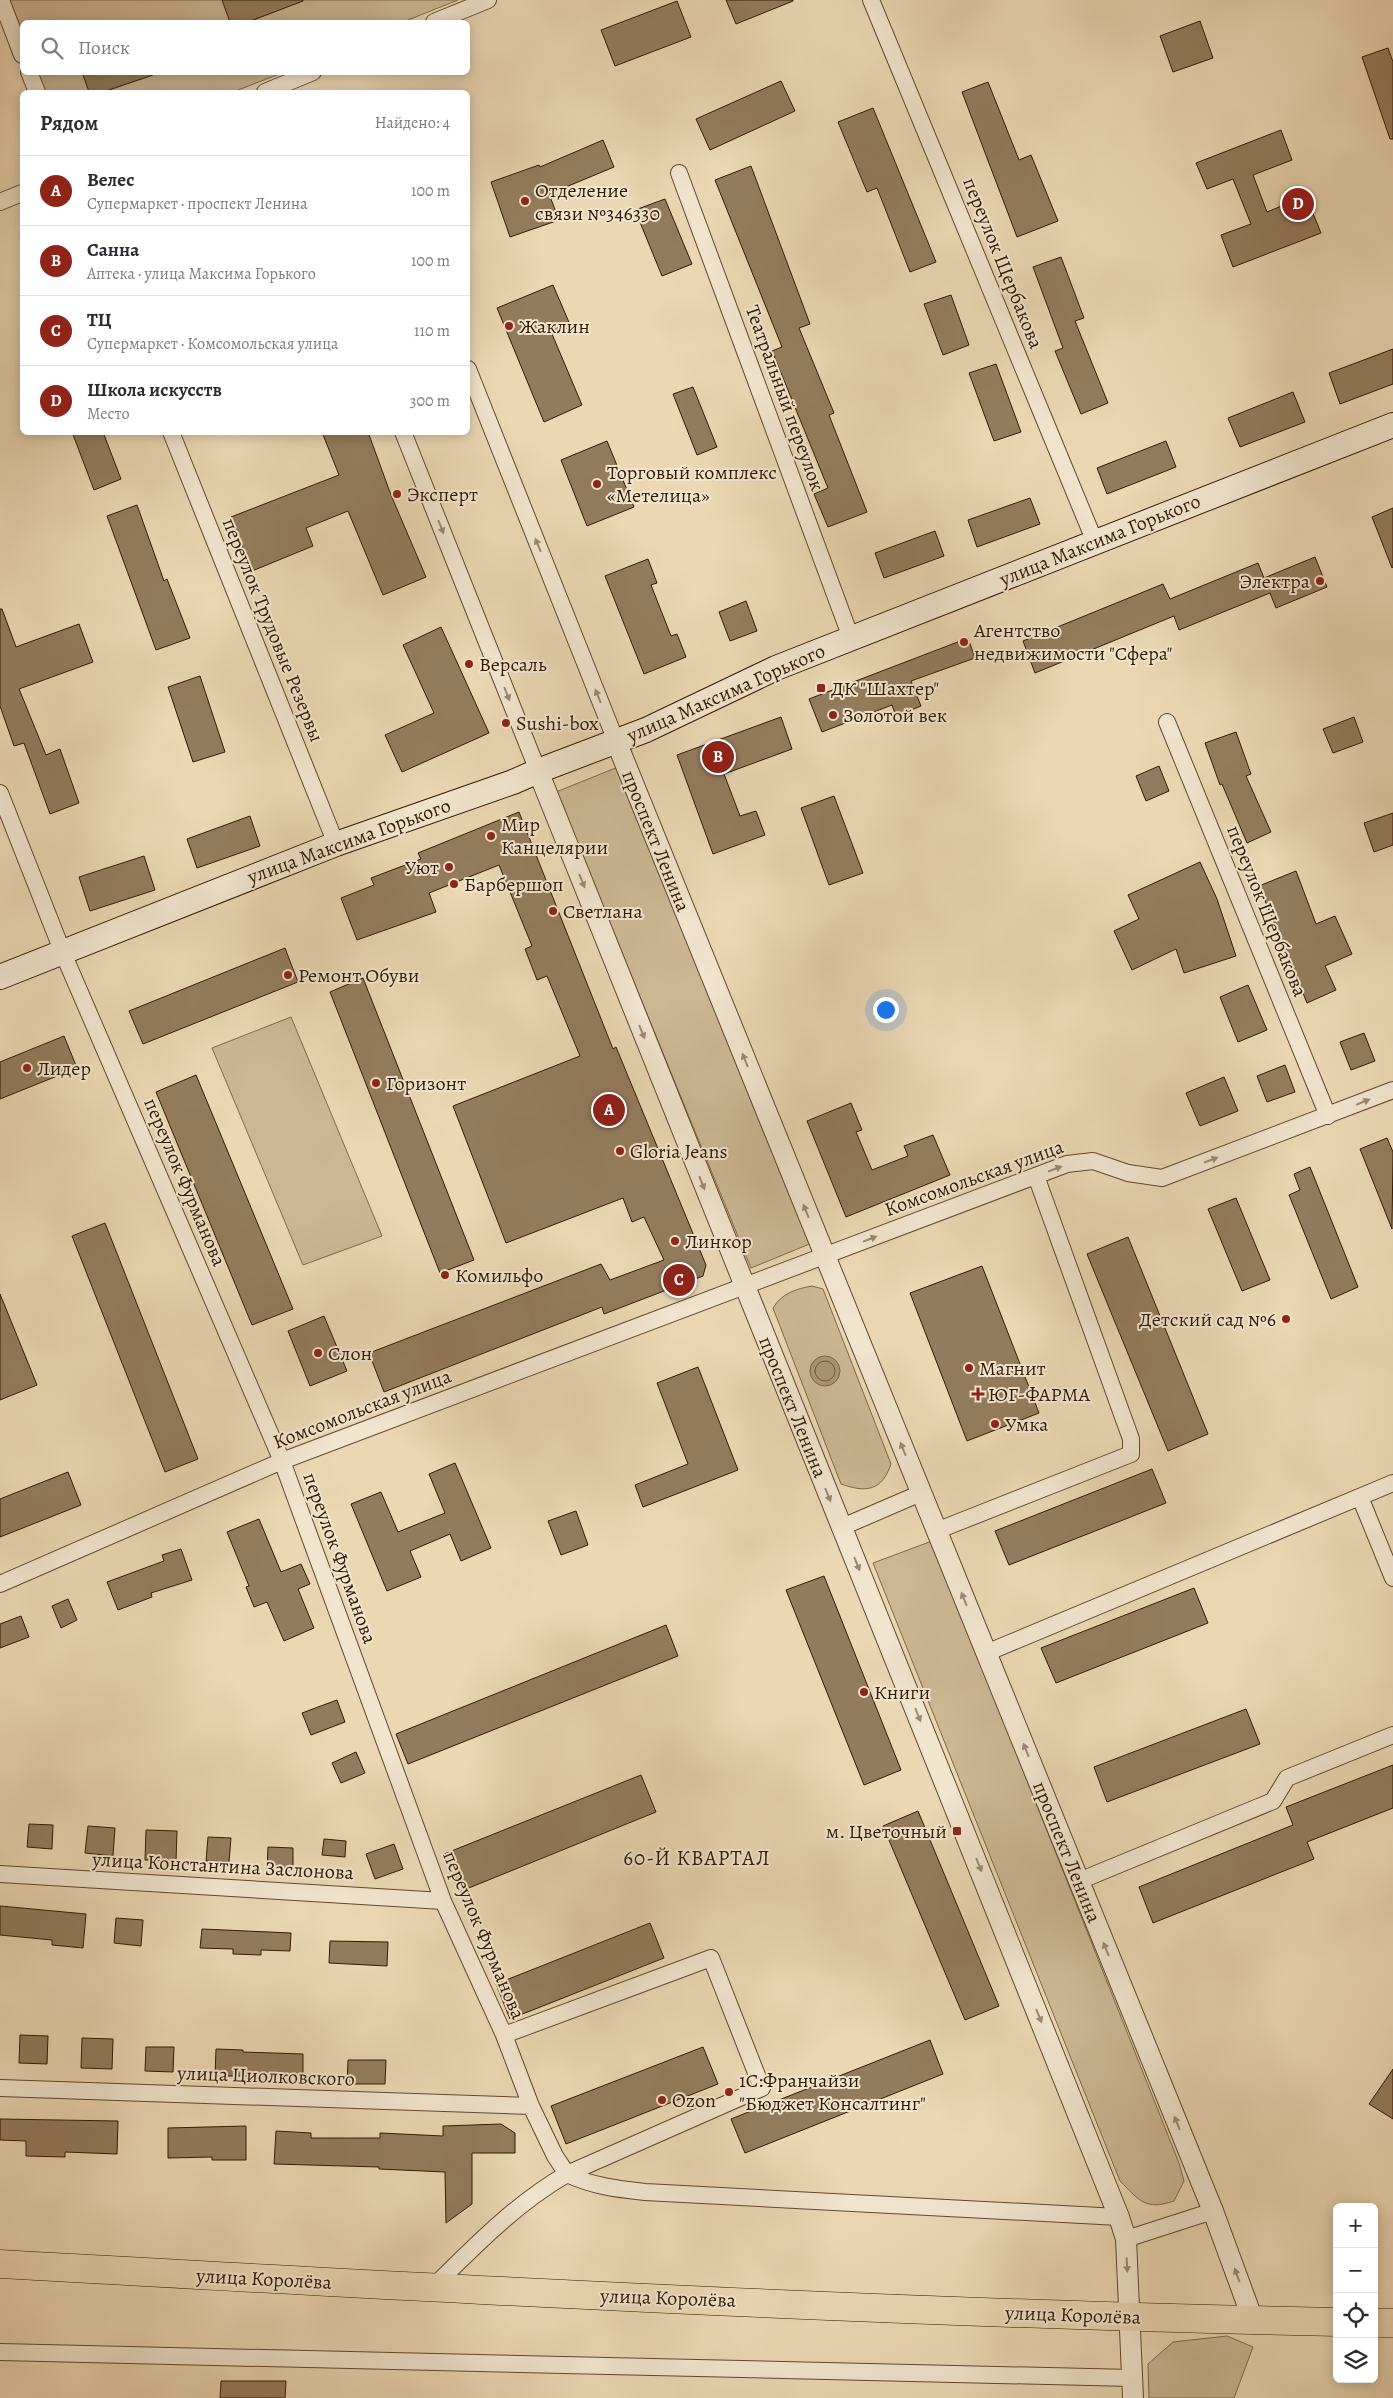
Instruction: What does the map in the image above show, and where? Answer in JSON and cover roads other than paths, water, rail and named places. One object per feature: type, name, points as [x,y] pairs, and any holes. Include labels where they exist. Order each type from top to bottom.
[{"type":"highway","name":"улица Королёва","points":[[0,2264],[432,2288],[1130,2317],[1333,2322]]},
{"type":"highway","points":[[1378,2323],[1393,2323]]},
{"type":"main road","name":"улица Максима Горького","points":[[0,977],[336,844],[513,782],[538,770],[646,730],[776,668],[1393,425]]},
{"type":"street","points":[[1,0],[20,50]]},
{"type":"street","points":[[439,20],[488,0]]},
{"type":"street","name":"переулок Щербакова","points":[[871,0],[1095,542]]},
{"type":"street","points":[[31,75],[36,90]]},
{"type":"street","points":[[270,90],[306,75]]},
{"type":"street","name":"Театральный переулок","points":[[679,174],[851,638]]},
{"type":"street","points":[[0,202],[20,193]]},
{"type":"street","name":"проспект Ленина","points":[[470,373],[616,741],[1213,2211],[1253,2320]]},
{"type":"street","name":"переулок Трудовые Резервы","points":[[172,435],[336,844]]},
{"type":"street","name":"проспект Ленина","points":[[404,435],[744,1287],[1119,2217],[1126,2239],[1132,2388]]},
{"type":"street","name":"переулок Щербакова","points":[[1167,722],[1328,1116]]},
{"type":"street","name":"переулок Фурманова","points":[[0,793],[63,953],[282,1461],[443,1901],[504,2034],[531,2106],[555,2156],[567,2174]]},
{"type":"street","name":"Комсомольская улица","points":[[825,1256],[1067,1164],[1093,1161],[1128,1173],[1162,1178],[1393,1090]]},
{"type":"street","points":[[936,1531],[1131,1454],[1131,1439],[1036,1176]]},
{"type":"street","points":[[744,1287],[825,1256]]},
{"type":"street","name":"Комсомольская улица","points":[[0,1584],[282,1461],[744,1287]]},
{"type":"street","points":[[986,1653],[1393,1483]]},
{"type":"street","points":[[842,1527],[921,1493]]},
{"type":"street","points":[[1360,1497],[1393,1578]]},
{"type":"street","points":[[1079,1881],[1272,1801],[1287,1778],[1393,1735]]},
{"type":"street","name":"улица Константина Заслонова","points":[[0,1874],[443,1901]]},
{"type":"street","points":[[432,2288],[486,2234],[529,2198],[567,2174],[762,2088],[711,1958],[504,2034]]},
{"type":"street","name":"улица Циолковского","points":[[0,2088],[531,2106]]},
{"type":"street","points":[[567,2174],[581,2181],[612,2189],[645,2192],[1119,2217]]},
{"type":"street","points":[[1126,2239],[1213,2211]]},
{"type":"street","points":[[0,2352],[1132,2388]]},
{"type":"water","points":[[825,1356],[836,1360],[840,1371],[836,1382],[825,1386],[814,1382],[810,1371],[814,1360]]},
{"type":"place","name":"Отделение связи №346330","points":[[525,201]]},
{"type":"place","name":"Школа искусств","points":[[1298,204]]},
{"type":"place","name":"Жаклин","points":[[509,326]]},
{"type":"place","name":"Торговый комплекс «Метелица»","points":[[597,484]]},
{"type":"place","name":"Эксперт","points":[[397,494]]},
{"type":"place","name":"Электра","points":[[1320,581]]},
{"type":"place","name":"Агентство недвижимости \"Сфера\"","points":[[964,642]]},
{"type":"place","name":"Версаль","points":[[469,664]]},
{"type":"place","name":"ДК \"Шахтер\"","points":[[821,688]]},
{"type":"place","name":"Золотой век","points":[[833,715]]},
{"type":"place","name":"Sushi-box","points":[[506,723]]},
{"type":"place","name":"Санна","points":[[718,757]]},
{"type":"place","name":"Мир Канцелярии","points":[[491,836]]},
{"type":"place","name":"Уют","points":[[449,867]]},
{"type":"place","name":"Барбершоп","points":[[454,884]]},
{"type":"place","name":"Светлана","points":[[553,911]]},
{"type":"place","name":"Ремонт Обуви","points":[[288,975]]},
{"type":"place","name":"Лидер","points":[[27,1068]]},
{"type":"place","name":"Горизонт","points":[[376,1083]]},
{"type":"place","name":"Велес","points":[[609,1110]]},
{"type":"place","name":"Gloria Jeans","points":[[620,1151]]},
{"type":"place","name":"Линкор","points":[[675,1241]]},
{"type":"place","name":"Комильфо","points":[[445,1275]]},
{"type":"place","name":"ТЦ","points":[[679,1280]]},
{"type":"place","name":"Детский сад №6","points":[[1286,1319]]},
{"type":"place","name":"Слон","points":[[318,1353]]},
{"type":"place","name":"Магнит","points":[[969,1368]]},
{"type":"place","name":"ЮГ-ФАРМА","points":[[978,1394]]},
{"type":"place","name":"Умка","points":[[995,1424]]},
{"type":"place","name":"Книги","points":[[864,1692]]},
{"type":"place","name":"м. Цветочный","points":[[957,1831]]},
{"type":"place","name":"1С:Франчайзи \"Бюджет Консалтинг\"","points":[[729,2092]]},
{"type":"place","name":"Ozon","points":[[662,2100]]},
{"type":"district","name":"60-Й КВАРТАЛ","points":[[697,1858]]}]
